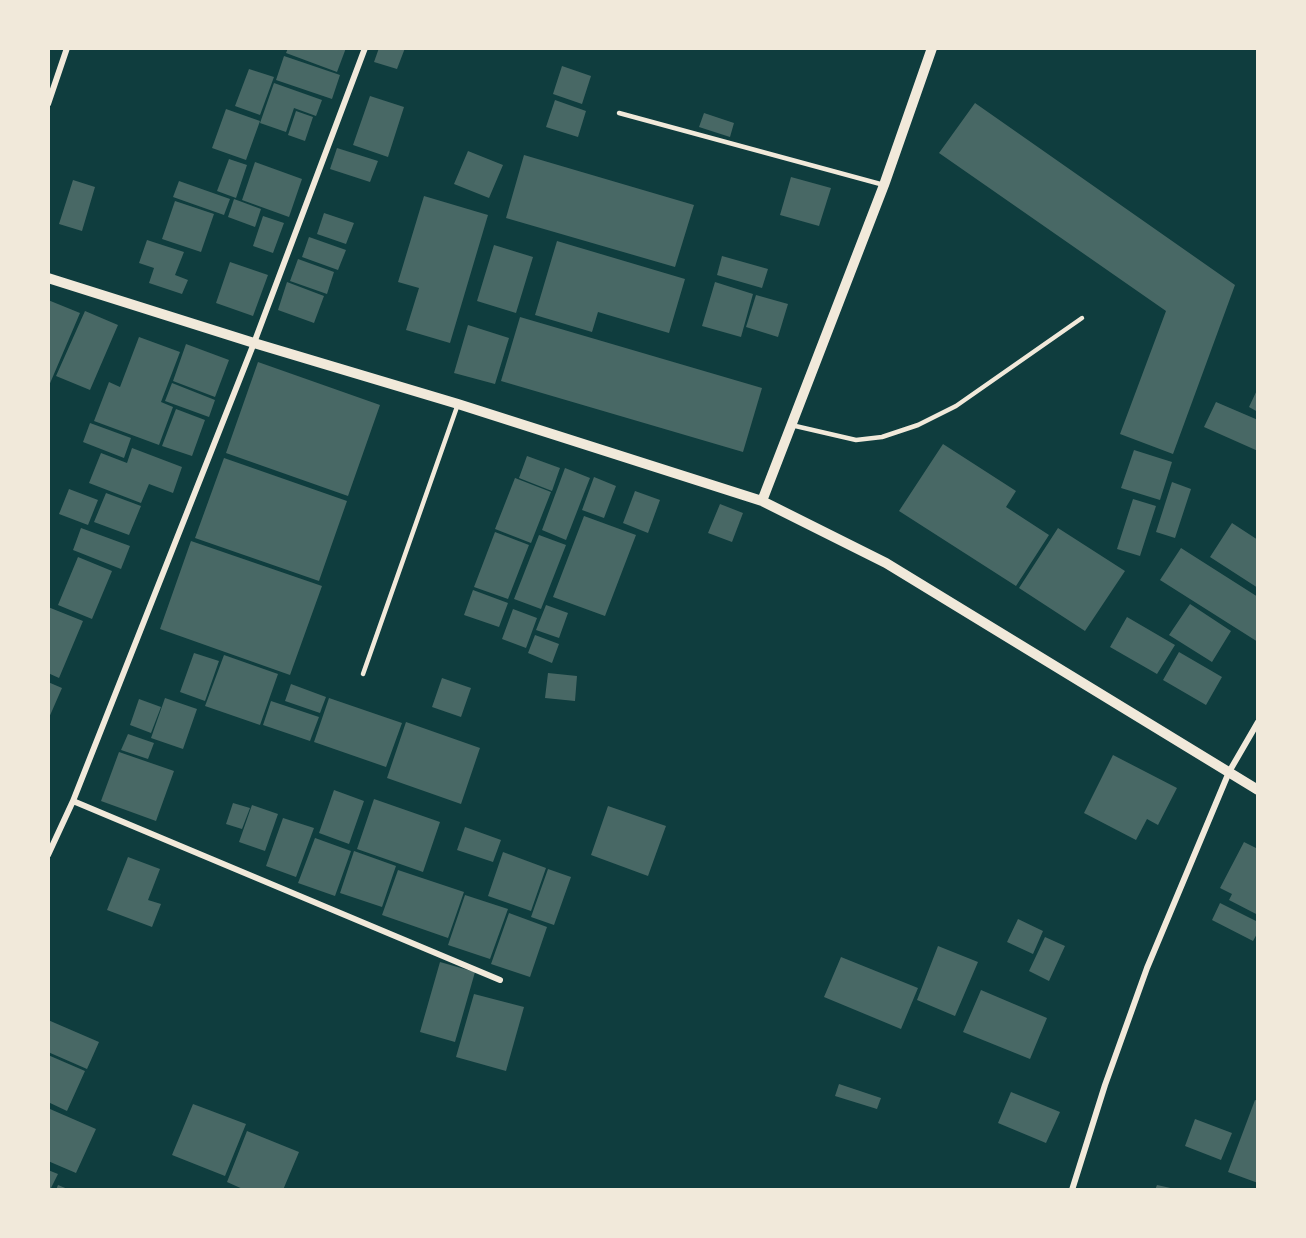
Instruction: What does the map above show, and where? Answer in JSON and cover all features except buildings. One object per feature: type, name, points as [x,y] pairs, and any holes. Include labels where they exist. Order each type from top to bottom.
[{"type":"street","points":[[48,104],[67,48]]},
{"type":"street","points":[[48,855],[73,801],[254,343],[365,48]]},
{"type":"street","points":[[762,501],[884,184],[932,48]]},
{"type":"street","points":[[48,278],[458,404],[762,501],[886,563],[1258,790]]},
{"type":"street","points":[[1072,1190],[1105,1085],[1147,968],[1229,772],[1258,722]]},
{"type":"street","points":[[73,801],[500,980]]},
{"type":"lane","points":[[619,113],[884,184]]},
{"type":"lane","points":[[791,425],[856,440],[882,437],[918,425],[956,406],[1082,318]]},
{"type":"lane","points":[[363,674],[458,404]]}]
